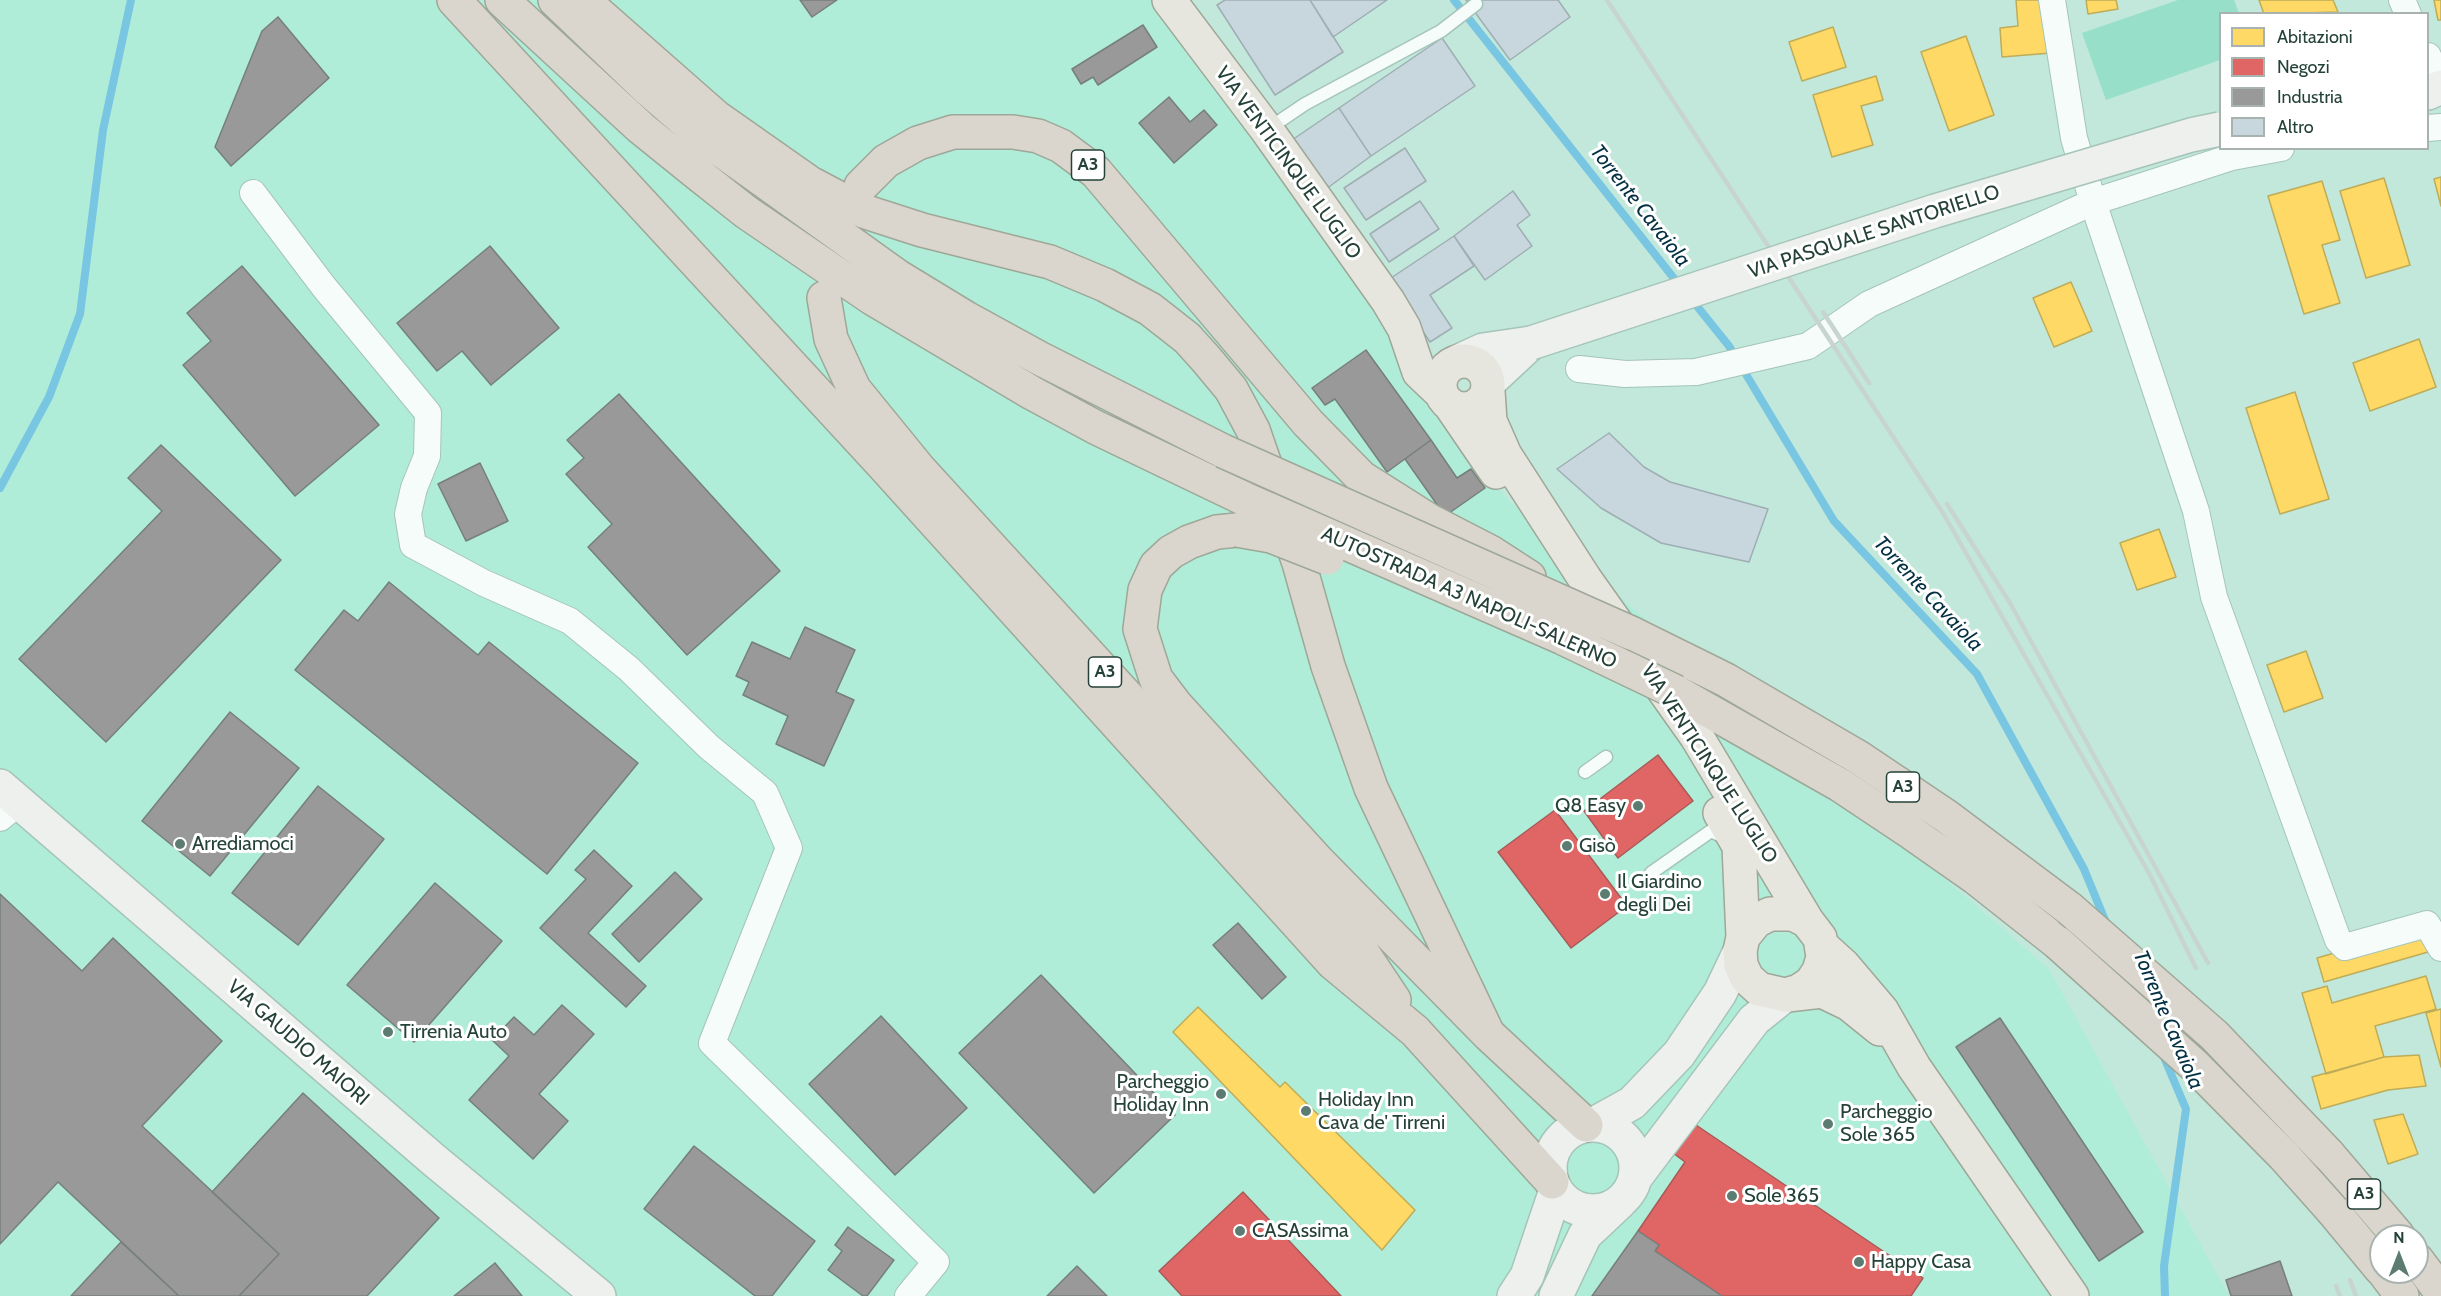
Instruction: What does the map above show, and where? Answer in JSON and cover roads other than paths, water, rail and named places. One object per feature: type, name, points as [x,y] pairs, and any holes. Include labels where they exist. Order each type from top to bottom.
[{"type":"highway","points":[[454,0],[884,466],[1333,963],[1415,1031],[1554,1186]]},
{"type":"highway","points":[[502,0],[633,120],[746,212],[872,298],[1032,393],[1104,431],[1241,515],[1217,532],[1189,542],[1171,552],[1156,566],[1145,590],[1140,629],[1156,679],[1174,704],[1318,861],[1488,1034],[1590,1124]]},
{"type":"highway","name":"AUTOSTRADA A3 NAPOLI-SALERNO","points":[[555,0],[648,89],[707,140],[897,276],[966,318],[1038,358],[1222,451],[1576,608],[1726,680],[1815,731],[1946,816],[2070,909],[2214,1035],[2328,1154],[2388,1224]]},
{"type":"highway","points":[[583,0],[716,117],[810,183],[863,211],[922,230],[1050,262],[1105,285],[1150,309],[1187,338],[1206,359],[1230,389],[1253,430],[1299,563],[1328,666],[1371,788],[1488,1034]]},
{"type":"highway","name":"A3","points":[[861,186],[886,160],[918,143],[953,132],[1013,132],[1038,136],[1078,156],[1096,172],[1330,448],[1362,478],[1430,522],[1492,553],[1576,608]]},
{"type":"highway","name":"A3","points":[[824,298],[831,339],[840,363],[862,398],[920,470],[1293,878],[1356,943],[1415,1031]]},
{"type":"highway","name":"AUTOSTRADA A3 NAPOLI-SALERNO","points":[[1241,515],[1270,536],[1312,551],[1456,614],[1539,643],[1632,670],[1758,737],[1909,831],[1976,878],[2058,943],[2196,1066],[2284,1156],[2369,1254]]},
{"type":"highway","points":[[2429,1276],[2441,1292]]},
{"type":"highway","name":"AUTOSTRADA A3 NAPOLI-SALERNO","points":[[2393,1284],[2402,1296]]},
{"type":"main road","name":"VIA VENTICINQUE LUGLIO","points":[[1168,0],[1267,130],[1404,328],[1419,372],[1446,399],[1509,490],[1564,580],[1677,742],[1725,838],[1741,944],[1741,965],[1747,978],[1759,989],[1785,995],[1822,992],[1849,1004],[1872,1020],[1914,1067]]},
{"type":"main road","name":"VIA VENTICINQUE LUGLIO","points":[[1404,328],[1433,351],[1457,362],[1475,364],[1486,375],[1490,421],[1505,455],[1585,579],[1697,737],[1815,934]]},
{"type":"main road","points":[[1457,362],[1444,371],[1446,399],[1458,409],[1473,408],[1485,398],[1488,387]]},
{"type":"main road","name":"VIA VENTICINQUE LUGLIO","points":[[1741,944],[1756,921],[1770,914],[1793,914],[1815,934],[1882,1011],[1914,1067],[2072,1296]]},
{"type":"main road","points":[[1785,995],[1799,992],[1811,983],[1819,971],[1815,934]]},
{"type":"street","points":[[2052,0],[2074,138],[2092,202],[2196,512],[2214,597],[2338,940],[2344,947],[2427,924],[2441,948]]},
{"type":"street","points":[[2429,60],[2441,86]]},
{"type":"street","name":"VIA PASQUALE SANTORIELLO","points":[[1457,362],[1483,350],[1531,343],[1935,211],[2191,135],[2219,129]]},
{"type":"street","points":[[1579,369],[1625,374],[1696,372],[1756,360],[1808,346],[1869,304],[1966,262],[2092,202],[2232,157],[2270,150]]},
{"type":"street","points":[[253,193],[324,287],[428,413],[427,456],[414,488],[408,514],[413,545],[484,583],[570,621],[629,669],[709,747],[765,793],[789,848],[712,1043],[936,1262],[908,1296]]},
{"type":"street","name":"VIA PASQUALE SANTORIELLO","points":[[1488,387],[1531,343]]},
{"type":"street","name":"VIA GAUDIO MAIORI","points":[[6,802],[599,1296]]},
{"type":"street","points":[[1514,1296],[1527,1276],[1554,1186],[1551,1160],[1560,1139],[1572,1130],[1590,1124],[1632,1102],[1673,1062],[1720,993],[1741,944]]},
{"type":"street","points":[[1556,1296],[1585,1235],[1628,1189],[1754,1020],[1772,1003],[1785,995]]},
{"type":"street","points":[[1554,1186],[1566,1201],[1579,1209],[1601,1210],[1628,1189],[1635,1156],[1631,1146],[1615,1130],[1590,1124]]},
{"type":"lane","points":[[1267,130],[1305,104],[1441,31],[1476,4]]},
{"type":"lane","points":[[1585,772],[1606,757]]},
{"type":"lane","points":[[1651,873],[1725,838]]},
{"type":"waterway","points":[[0,488],[49,397],[80,314],[103,130],[131,0]]},
{"type":"waterway","name":"Torrente Cavaiola","points":[[1454,0],[1680,286]]},
{"type":"waterway","name":"Torrente Cavaiola","points":[[1692,300],[1729,346],[1834,521],[1977,674],[2084,869],[2107,925]]},
{"type":"waterway","name":"Torrente Cavaiola","points":[[2163,1055],[2186,1109],[2164,1266],[2165,1296]]},
{"type":"railway","points":[[1607,0],[1943,513],[2150,875],[2196,968]]},
{"type":"railway","points":[[1823,312],[1869,383]]},
{"type":"railway","points":[[1947,504],[2010,603],[2208,963]]},
{"type":"railway","points":[[2350,1280],[2356,1296]]},
{"type":"railway","points":[[2336,1286],[2340,1296]]},
{"type":"place","name":"Q8 Easy","points":[[1638,806]]},
{"type":"place","name":"Arrediamoci","points":[[180,844]]},
{"type":"place","name":"Gisò","points":[[1567,846]]},
{"type":"place","name":"Il Giardino degli Dei","points":[[1605,894]]},
{"type":"place","name":"Tirrenia Auto","points":[[388,1032]]},
{"type":"place","name":"Parcheggio Holiday Inn","points":[[1221,1094]]},
{"type":"place","name":"Holiday Inn Cava de' Tirreni","points":[[1306,1111]]},
{"type":"place","name":"Parcheggio Sole 365","points":[[1828,1124]]},
{"type":"place","name":"Sole 365","points":[[1732,1196]]},
{"type":"place","name":"CASAssima","points":[[1240,1231]]},
{"type":"place","name":"Happy Casa","points":[[1859,1262]]}]
